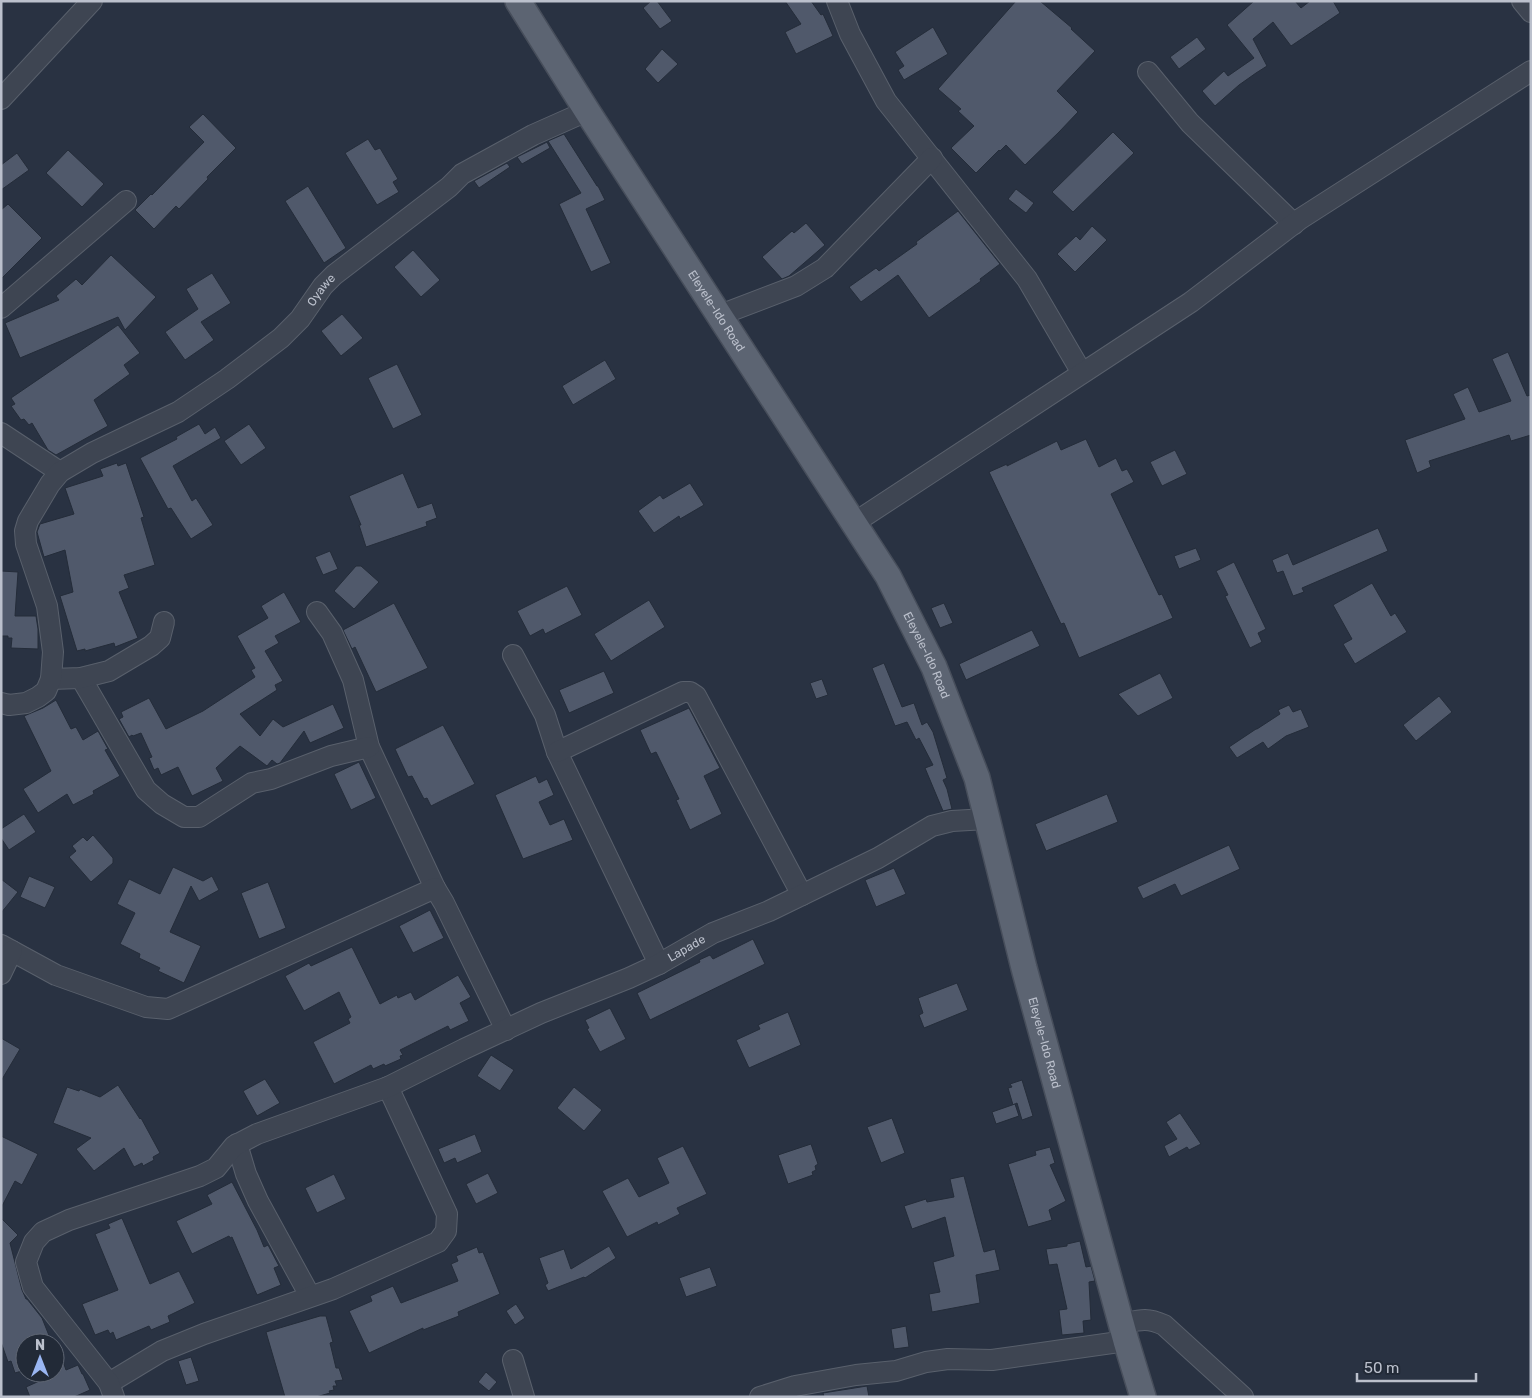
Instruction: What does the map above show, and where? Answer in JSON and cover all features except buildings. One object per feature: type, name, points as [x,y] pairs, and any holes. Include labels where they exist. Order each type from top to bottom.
[{"type":"main road","name":"Eleyele-Ido Road","points":[[518,1],[888,576],[934,667],[977,778],[1024,968],[1143,1397]]},
{"type":"street","points":[[1,99],[92,1]]},
{"type":"street","points":[[837,1],[850,34],[886,101],[1027,279],[1082,373]]},
{"type":"street","points":[[1522,1],[1531,12]]},
{"type":"street","points":[[1148,72],[1190,123],[1294,224]]},
{"type":"street","points":[[854,524],[1191,302],[1294,224],[1531,72]]},
{"type":"street","name":"Oyawe","points":[[60,472],[92,453],[178,412],[227,379],[281,338],[300,319],[323,286],[334,275],[448,187],[462,174],[533,135],[587,111]]},
{"type":"street","points":[[720,315],[796,286],[825,268],[932,158]]},
{"type":"street","points":[[1,308],[126,201]]},
{"type":"street","points":[[1,433],[60,472],[50,484],[28,521],[25,531],[26,544],[47,606],[53,652],[51,679],[46,691],[26,703],[1,703]]},
{"type":"street","points":[[317,612],[332,633],[353,680],[369,748],[435,888],[506,1030]]},
{"type":"street","points":[[51,679],[81,678],[108,671],[151,646],[160,638],[164,622]]},
{"type":"street","points":[[513,655],[545,715],[557,752],[659,964]]},
{"type":"street","points":[[81,678],[146,790],[162,804],[184,817],[199,817],[252,783],[272,779],[331,756],[369,748]]},
{"type":"street","points":[[557,752],[683,692],[690,692],[696,696],[802,895]]},
{"type":"street","name":"Lapade","points":[[237,1144],[257,1134],[388,1087],[541,1013],[629,978],[659,964],[713,933],[769,911],[878,858],[932,826],[952,821],[987,819]]},
{"type":"street","points":[[1,974],[7,948],[56,975],[146,1007],[168,1009],[435,888]]},
{"type":"street","points":[[310,1296],[258,1201],[246,1174],[237,1144],[216,1168],[200,1176],[69,1220],[43,1232],[34,1242],[26,1262],[33,1288],[111,1390],[162,1351],[333,1288],[438,1242],[446,1231],[447,1214],[388,1087]]},
{"type":"street","points":[[760,1397],[794,1386],[856,1375],[896,1371],[926,1362],[948,1359],[992,1360],[1124,1333],[1140,1320],[1152,1320],[1164,1325],[1243,1397]]},
{"type":"street","points":[[512,1360],[524,1397]]}]
